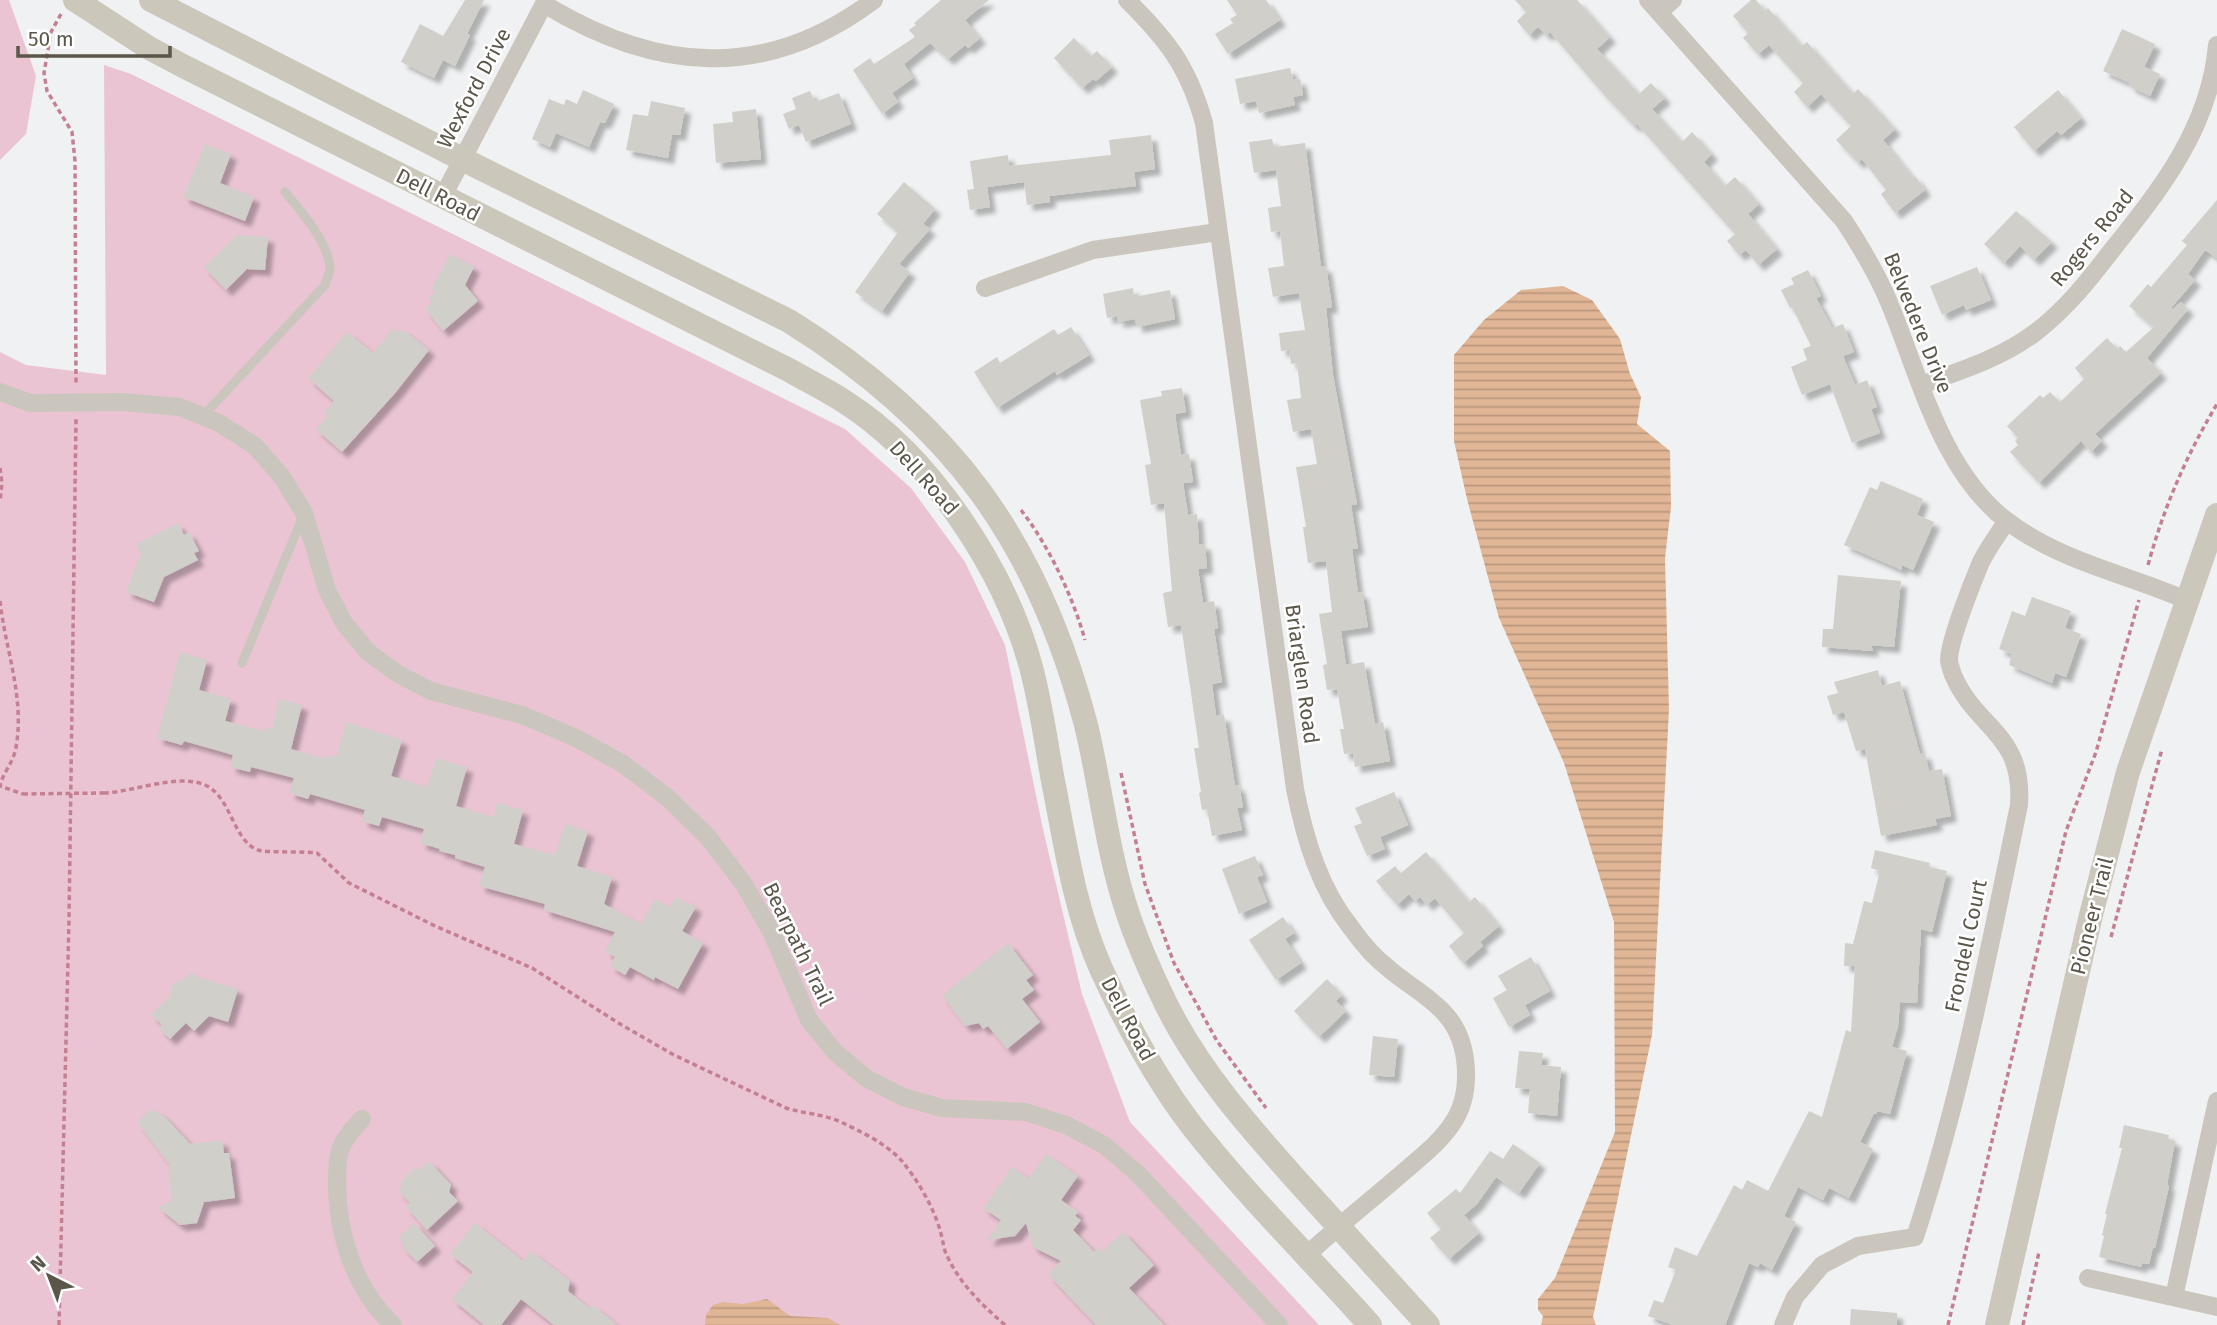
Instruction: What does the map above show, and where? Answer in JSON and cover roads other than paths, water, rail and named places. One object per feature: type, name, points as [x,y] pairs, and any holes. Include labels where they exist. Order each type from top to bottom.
[{"type":"main road","name":"Dell Road","points":[[75,0],[149,48],[442,198],[789,370],[846,402],[880,428],[944,496],[966,526],[994,572],[1019,630],[1032,668],[1074,894],[1101,969],[1132,1031],[1191,1124],[1370,1325]]},
{"type":"main road","name":"Dell Road","points":[[151,0],[462,159],[789,321],[877,381],[915,417],[959,463],[1000,519],[1037,585],[1064,652],[1086,727],[1126,911],[1166,1004],[1221,1091],[1428,1325]]},
{"type":"main road","name":"Pioneer Trail","points":[[1997,1325],[2117,812],[2128,772],[2217,515]]},
{"type":"street","points":[[545,2],[596,32],[642,50],[689,58],[738,58],[786,47],[832,29],[874,0]]},
{"type":"street","name":"Briarglen Road","points":[[1127,0],[1159,32],[1180,61],[1195,91],[1203,123],[1295,789],[1305,838],[1325,885],[1351,928],[1385,966],[1447,1016],[1460,1041],[1466,1068],[1464,1096],[1454,1122],[1436,1144],[1307,1255]]},
{"type":"street","name":"Wexford Drive","points":[[442,198],[545,2]]},
{"type":"street","name":"Belvedere Drive","points":[[1660,4],[1844,221],[1869,259],[1888,300],[1935,424],[1957,462],[1982,496],[2007,521],[2050,548],[2092,567],[2186,600]]},
{"type":"street","name":"Rogers Road","points":[[1921,385],[2005,352],[2035,333],[2065,308],[2151,201],[2181,156],[2203,107],[2217,45]]},
{"type":"street","points":[[985,288],[1093,250],[1217,232]]},
{"type":"street","name":"Bearpath Trail","points":[[0,393],[30,403],[138,402],[180,407],[219,423],[255,446],[282,477],[304,513],[327,590],[344,623],[368,652],[398,674],[431,691],[522,715],[623,764],[668,798],[708,837],[743,883],[771,931],[809,1020],[835,1052],[866,1078],[903,1097],[942,1108],[1026,1112],[1066,1125],[1104,1144],[1137,1173],[1279,1325]]},
{"type":"street","name":"Frondell Court","points":[[1783,1325],[1795,1297],[1822,1265],[1858,1246],[1915,1237],[1939,1163],[1978,1004],[2021,785],[2016,764],[2007,745],[1963,694],[1952,674],[1949,660],[1953,640],[1982,561],[2007,521]]},
{"type":"street","points":[[2174,1297],[2217,1101]]},
{"type":"street","points":[[362,1119],[349,1133],[340,1150],[337,1210],[345,1249],[363,1285],[393,1325]]},
{"type":"street","points":[[2088,1278],[2217,1307]]},
{"type":"lane","points":[[203,416],[325,285],[330,269],[322,243],[285,192]]},
{"type":"lane","points":[[242,663],[304,513]]}]
